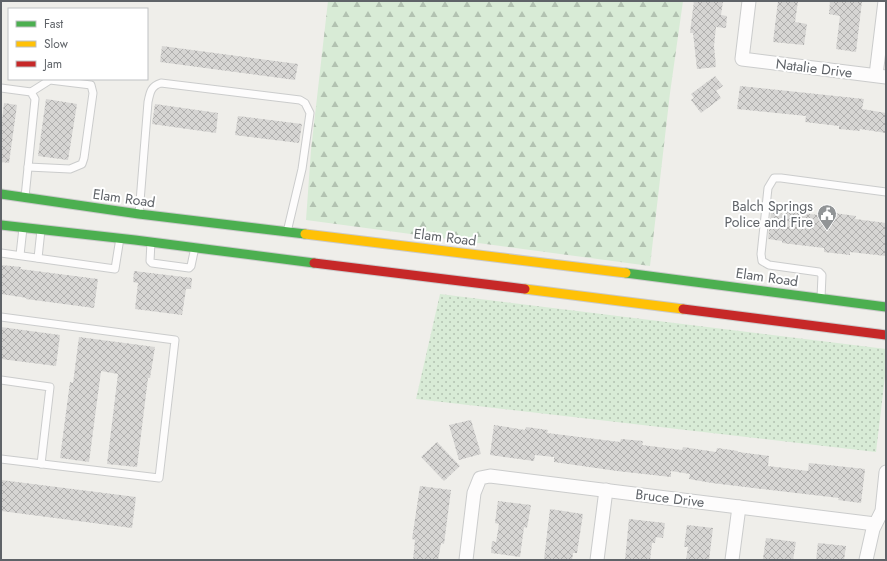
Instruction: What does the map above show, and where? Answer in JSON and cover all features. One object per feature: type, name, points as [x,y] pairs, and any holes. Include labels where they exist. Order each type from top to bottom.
[{"type":"main road","name":"Elam Road","points":[[1,194],[138,218],[287,232],[416,251],[695,281],[821,302],[880,309]]},
{"type":"main road","points":[[1,225],[120,238],[135,236],[151,242],[413,272],[875,330],[886,335]]},
{"type":"street","name":"Natalie Drive","points":[[750,1],[742,59],[881,76]]},
{"type":"street","points":[[881,76],[885,1]]},
{"type":"street","points":[[866,560],[875,524],[882,510],[886,472]]},
{"type":"street","name":"Bruce Drive","points":[[466,560],[474,493],[480,478],[490,476],[875,524]]},
{"type":"street","points":[[597,560],[606,490]]},
{"type":"street","points":[[732,560],[739,507]]},
{"type":"lane","points":[[1,88],[31,92],[50,80],[91,85],[93,93],[82,164],[70,169],[28,167]]},
{"type":"lane","points":[[138,218],[148,102],[150,93],[155,85],[161,83],[300,100],[305,103],[310,113],[302,169],[287,232]]},
{"type":"lane","points":[[25,197],[34,99],[31,92]]},
{"type":"lane","points":[[821,302],[822,275],[819,272],[769,265],[762,261],[761,254],[768,188],[771,182],[774,178],[781,178],[886,192]]},
{"type":"lane","points":[[20,255],[23,227]]},
{"type":"lane","points":[[38,258],[41,229]]},
{"type":"lane","points":[[1,253],[115,269],[120,238]]},
{"type":"lane","points":[[151,242],[150,261],[152,263],[189,268],[191,266],[195,247]]},
{"type":"lane","points":[[1,317],[175,340],[159,478],[1,459]]},
{"type":"lane","points":[[1,380],[50,387],[41,464]]},
{"type":"green space","points":[[328,1],[683,1],[670,93],[650,266],[306,220],[311,150]]},
{"type":"green space","points":[[440,294],[886,349],[886,368],[876,452],[416,399]]},
{"type":"building","points":[[694,1],[723,1],[721,15],[727,16],[726,28],[716,27],[714,46],[716,67],[697,69],[693,33],[690,33]]},
{"type":"building","points":[[778,1],[798,1],[795,22],[807,24],[804,45],[773,42]]},
{"type":"building","points":[[830,1],[862,1],[856,52],[836,49],[840,16],[829,14]]},
{"type":"building","points":[[162,46],[298,64],[295,80],[160,62]]},
{"type":"building","points":[[715,76],[723,86],[716,91],[721,98],[701,113],[691,100],[694,98],[691,94]]},
{"type":"building","points":[[740,86],[864,99],[862,109],[886,113],[886,133],[860,129],[860,131],[839,129],[839,126],[805,122],[806,116],[737,109]]},
{"type":"building","points":[[46,99],[77,104],[68,160],[38,156]]},
{"type":"building","points":[[4,103],[17,105],[9,163],[1,162],[1,129]]},
{"type":"building","points":[[155,104],[218,113],[216,133],[152,124]]},
{"type":"building","points":[[238,116],[302,124],[299,143],[235,135]]},
{"type":"building","name":"Balch Springs Police and Fire","points":[[785,211],[827,216],[827,212],[856,216],[855,219],[886,223],[886,256],[850,252],[850,255],[824,252],[824,248],[782,243],[782,241],[768,239],[771,212],[785,214]]},
{"type":"building","points":[[1,265],[21,267],[20,269],[98,279],[94,308],[26,299],[27,298],[1,294]]},
{"type":"building","points":[[134,271],[192,278],[191,289],[186,289],[182,315],[135,309],[138,283],[133,282]]},
{"type":"building","points":[[1,327],[60,335],[56,366],[1,359]]},
{"type":"building","points":[[79,337],[155,347],[150,378],[148,378],[137,467],[107,464],[118,374],[101,371],[89,462],[60,458],[70,382],[73,383]]},
{"type":"building","points":[[471,420],[481,454],[459,460],[449,425]]},
{"type":"building","points":[[494,425],[525,430],[526,427],[548,430],[547,433],[620,442],[621,439],[643,441],[642,445],[682,450],[683,447],[716,452],[717,448],[738,451],[769,456],[768,466],[808,471],[809,463],[865,469],[861,503],[838,500],[839,498],[712,483],[689,479],[690,474],[671,471],[671,477],[554,462],[554,457],[535,455],[534,461],[490,455]]},
{"type":"building","points":[[437,442],[460,466],[444,481],[421,457]]},
{"type":"building","points":[[1,480],[136,497],[132,528],[1,511]]},
{"type":"building","points":[[420,486],[451,490],[444,544],[441,543],[438,560],[413,560],[415,540],[412,539]]},
{"type":"building","points":[[498,501],[531,505],[527,528],[524,527],[520,557],[491,553],[492,541],[496,542],[499,524],[495,523]]},
{"type":"building","points":[[550,509],[583,514],[577,553],[573,553],[572,560],[544,559]]},
{"type":"building","points":[[629,519],[665,523],[663,538],[656,537],[655,543],[652,543],[650,560],[625,560]]},
{"type":"building","points":[[687,525],[713,528],[709,560],[686,560],[688,547],[684,547]]},
{"type":"building","points":[[766,538],[796,542],[793,560],[763,559]]},
{"type":"building","points":[[818,543],[846,546],[844,560],[816,560]]},
{"type":"traffic: fast","points":[[1,194],[139,214],[305,234]]},
{"type":"traffic: fast","points":[[1,225],[135,240],[314,263]]},
{"type":"traffic: fast","points":[[626,273],[886,307]]},
{"type":"traffic: slow","points":[[305,234],[626,273]]},
{"type":"traffic: slow","points":[[525,289],[683,309]]},
{"type":"traffic: jam","points":[[314,263],[525,289]]},
{"type":"traffic: jam","points":[[683,309],[886,335]]},
{"type":"place","name":"Balch Springs Police and Fire","points":[[827,231]]}]
